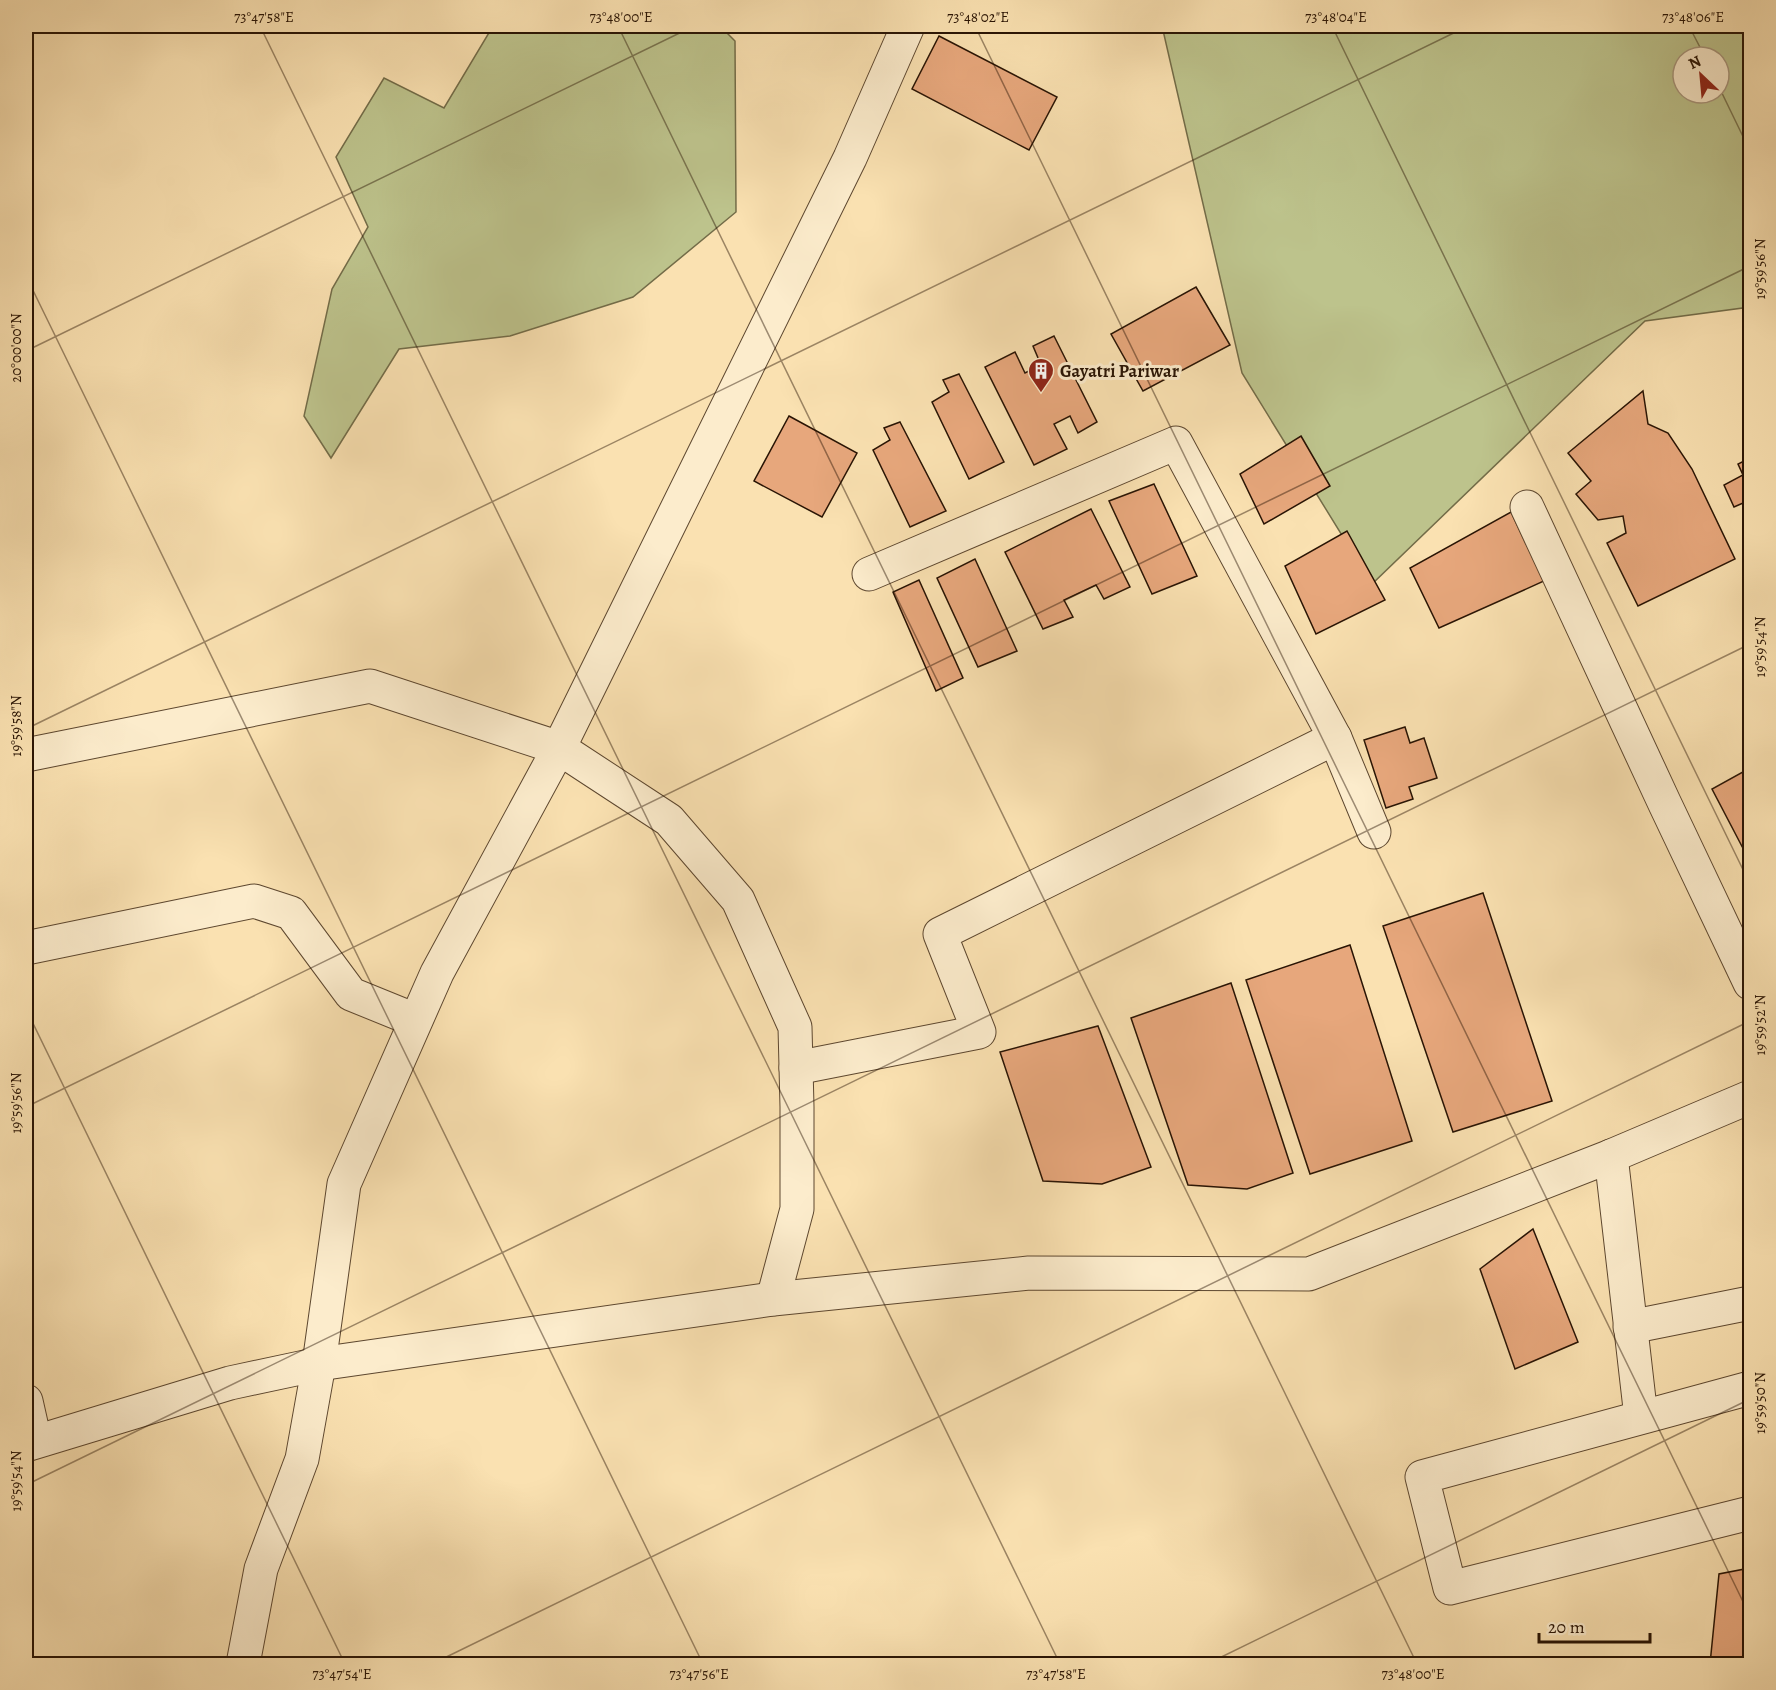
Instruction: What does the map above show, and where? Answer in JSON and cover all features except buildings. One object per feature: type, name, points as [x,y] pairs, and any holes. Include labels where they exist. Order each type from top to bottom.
[{"type":"street","points":[[243,1665],[261,1569],[302,1459],[319,1364],[344,1184],[436,972],[559,748],[850,158],[908,26]]},
{"type":"street","points":[[870,574],[1176,443],[1335,738],[1374,832]]},
{"type":"street","points":[[1527,507],[1750,984]]},
{"type":"street","points":[[26,755],[370,686],[559,748],[669,820],[738,900],[795,1027],[797,1209],[773,1299]]},
{"type":"street","points":[[796,1068],[979,1032],[940,934],[1335,738]]},
{"type":"street","points":[[26,948],[254,901],[291,913],[351,994],[416,1020]]},
{"type":"street","points":[[26,1401],[30,1443],[231,1383],[319,1364],[773,1299],[1029,1273],[1309,1274],[1611,1156],[1750,1097]]},
{"type":"street","points":[[1611,1156],[1641,1418]]},
{"type":"street","points":[[1630,1327],[1750,1303]]},
{"type":"street","points":[[1750,1388],[1422,1477],[1450,1588],[1750,1513]]},
{"type":"green space","points":[[493,26],[720,26],[735,41],[736,212],[633,297],[510,336],[399,349],[331,458],[304,416],[332,289],[368,227],[336,157],[384,78],[444,108]]},
{"type":"green space","points":[[1162,26],[1750,26],[1750,307],[1645,321],[1372,584],[1242,373]]},
{"type":"place","name":"Gayatri Pariwar","points":[[1041,394]]}]
